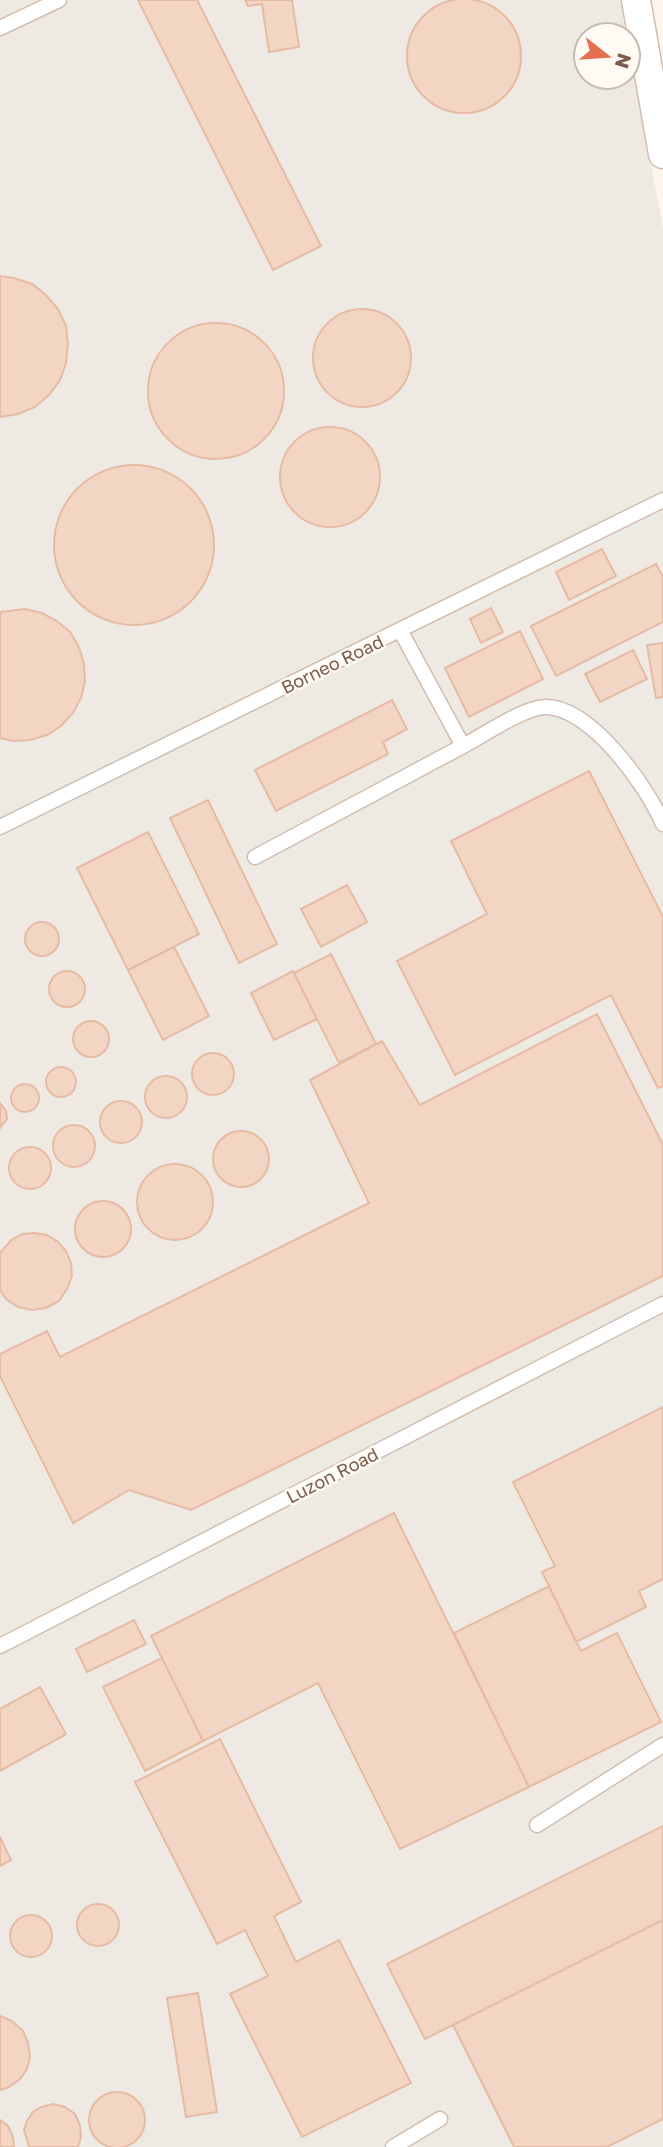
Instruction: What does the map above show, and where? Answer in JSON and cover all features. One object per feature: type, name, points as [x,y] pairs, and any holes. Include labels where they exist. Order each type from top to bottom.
[{"type":"street","points":[[636,0],[663,154]]},
{"type":"lane","points":[[0,28],[59,0]]},
{"type":"lane","name":"Borneo Road","points":[[0,827],[663,500]]},
{"type":"lane","points":[[400,630],[463,746]]},
{"type":"lane","points":[[255,857],[529,710],[543,707],[560,708],[586,724],[617,753],[636,776],[663,824]]},
{"type":"lane","name":"Luzon Road","points":[[0,1646],[663,1304]]},
{"type":"lane","points":[[537,1825],[663,1745]]},
{"type":"lane","points":[[393,2147],[440,2119]]},
{"type":"shaded area","points":[[0,0],[620,0],[624,21],[572,21],[572,91],[637,91],[663,228],[663,2147],[0,2147]]},
{"type":"building","points":[[464,-1],[486,4],[504,16],[516,34],[521,56],[516,78],[504,96],[486,108],[464,113],[442,108],[424,96],[412,78],[407,56],[412,34],[424,16],[442,4]]},
{"type":"building","points":[[138,0],[197,0],[321,246],[273,270]]},
{"type":"building","points":[[245,0],[292,0],[299,47],[269,52],[262,4],[248,6]]},
{"type":"building","points":[[0,276],[32,284],[46,295],[58,309],[66,326],[68,344],[66,363],[60,380],[49,395],[35,407],[0,417]]},
{"type":"building","points":[[362,309],[381,313],[397,323],[407,339],[411,358],[407,377],[397,393],[381,403],[362,407],[343,403],[327,393],[317,377],[313,358],[317,339],[327,323],[343,313]]},
{"type":"building","points":[[216,323],[242,328],[264,343],[279,365],[284,391],[279,417],[264,439],[242,454],[216,459],[190,454],[168,439],[153,417],[148,391],[153,365],[168,343],[190,328]]},
{"type":"building","points":[[330,427],[349,431],[365,442],[376,458],[380,477],[376,496],[365,512],[349,523],[330,527],[311,523],[295,512],[284,496],[280,477],[284,458],[295,442],[311,431]]},
{"type":"building","points":[[134,465],[165,471],[191,488],[208,514],[214,545],[208,576],[191,602],[165,619],[134,625],[103,619],[77,602],[60,576],[54,545],[60,514],[77,488],[103,471]]},
{"type":"building","points":[[602,549],[616,576],[569,600],[556,572]]},
{"type":"building","points":[[656,564],[663,577],[663,622],[556,676],[531,626]]},
{"type":"building","points":[[491,608],[503,632],[481,643],[470,619]]},
{"type":"building","points":[[25,609],[42,613],[70,632],[79,647],[85,681],[81,698],[73,713],[61,726],[47,735],[13,741],[0,738],[0,612]]},
{"type":"building","points":[[520,631],[543,679],[469,717],[445,668]]},
{"type":"building","points":[[663,643],[663,697],[656,698],[647,645]]},
{"type":"building","points":[[633,650],[647,679],[600,702],[585,674]]},
{"type":"building","points":[[392,700],[407,729],[383,742],[388,754],[276,811],[255,770]]},
{"type":"building","points":[[589,771],[663,917],[663,1086],[658,1088],[611,995],[455,1075],[397,961],[487,914],[451,841]]},
{"type":"building","points":[[208,800],[277,944],[239,963],[170,818]]},
{"type":"building","points":[[148,832],[199,934],[128,970],[77,868]]},
{"type":"building","points":[[347,885],[367,922],[321,947],[301,909]]},
{"type":"building","points":[[42,922],[54,927],[59,939],[54,951],[42,956],[30,951],[25,939],[30,927]]},
{"type":"building","points":[[174,947],[209,1016],[163,1040],[128,970]]},
{"type":"building","points":[[331,954],[376,1044],[339,1063],[294,973]]},
{"type":"building","points":[[67,971],[80,976],[85,989],[80,1002],[67,1007],[54,1002],[49,989],[54,976]]},
{"type":"building","points":[[293,971],[317,1019],[274,1040],[251,993]]},
{"type":"building","points":[[597,1014],[663,1145],[663,1276],[191,1510],[129,1490],[73,1523],[0,1376],[0,1354],[47,1331],[60,1357],[369,1203],[310,1080],[382,1041],[420,1105]]},
{"type":"building","points":[[91,1021],[104,1026],[109,1039],[104,1052],[91,1057],[78,1052],[73,1039],[78,1026]]},
{"type":"building","points":[[213,1053],[228,1059],[234,1074],[228,1089],[213,1095],[198,1089],[192,1074],[198,1059]]},
{"type":"building","points":[[61,1067],[72,1071],[76,1082],[72,1093],[61,1097],[50,1093],[46,1082],[50,1071]]},
{"type":"building","points":[[166,1076],[181,1082],[187,1097],[181,1112],[166,1118],[151,1112],[145,1097],[151,1082]]},
{"type":"building","points":[[25,1084],[35,1088],[39,1098],[35,1108],[25,1112],[15,1108],[11,1098],[15,1088]]},
{"type":"building","points":[[121,1101],[136,1107],[142,1122],[136,1137],[121,1143],[106,1137],[100,1122],[106,1107]]},
{"type":"building","points":[[0,1103],[6,1111],[7,1119],[0,1128]]},
{"type":"building","points":[[74,1125],[89,1131],[95,1146],[89,1161],[74,1167],[59,1161],[53,1146],[59,1131]]},
{"type":"building","points":[[235,1131],[247,1131],[257,1135],[265,1143],[269,1159],[265,1175],[257,1183],[247,1187],[235,1187],[225,1183],[217,1175],[213,1165],[213,1153],[217,1143],[225,1135]]},
{"type":"building","points":[[30,1147],[45,1153],[51,1168],[45,1183],[30,1189],[15,1183],[9,1168],[15,1153]]},
{"type":"building","points":[[168,1164],[182,1164],[196,1170],[207,1181],[213,1202],[210,1217],[202,1229],[182,1240],[168,1240],[154,1234],[143,1223],[137,1209],[137,1195],[143,1181],[154,1170]]},
{"type":"building","points":[[97,1201],[109,1201],[123,1209],[131,1223],[129,1240],[123,1249],[109,1257],[97,1257],[80,1245],[75,1235],[75,1223],[87,1206]]},
{"type":"building","points":[[22,1234],[47,1235],[66,1251],[72,1276],[59,1301],[46,1308],[32,1310],[18,1307],[6,1299],[0,1290],[0,1253],[11,1240]]},
{"type":"building","points":[[663,1407],[663,1579],[639,1591],[646,1607],[576,1642],[542,1572],[555,1566],[513,1482]]},
{"type":"building","points":[[394,1513],[529,1787],[400,1849],[318,1683],[203,1741],[151,1636]]},
{"type":"building","points":[[549,1586],[581,1651],[617,1633],[661,1722],[529,1787],[454,1633]]},
{"type":"building","points":[[134,1620],[146,1644],[87,1672],[76,1649]]},
{"type":"building","points":[[162,1658],[203,1741],[145,1771],[103,1687]]},
{"type":"building","points":[[40,1687],[66,1734],[0,1771],[0,1709]]},
{"type":"building","points":[[220,1739],[301,1902],[274,1916],[296,1962],[339,1940],[411,2083],[302,2137],[230,1994],[268,1976],[245,1930],[217,1944],[135,1782]]},
{"type":"building","points":[[663,1826],[663,1920],[425,2039],[387,1964]]},
{"type":"building","points":[[0,1837],[11,1860],[0,1866]]},
{"type":"building","points":[[98,1904],[113,1910],[119,1925],[113,1940],[98,1946],[83,1940],[77,1925],[83,1910]]},
{"type":"building","points":[[31,1915],[46,1921],[52,1936],[46,1951],[31,1957],[16,1951],[10,1936],[16,1921]]},
{"type":"building","points":[[663,1920],[663,2119],[607,2147],[514,2147],[453,2025]]},
{"type":"building","points":[[198,1993],[217,2112],[186,2117],[167,1998]]},
{"type":"building","points":[[0,2016],[12,2021],[23,2031],[30,2057],[27,2069],[20,2079],[0,2090]]},
{"type":"building","points":[[112,2092],[122,2092],[137,2100],[143,2109],[143,2131],[137,2140],[122,2148],[112,2148],[94,2136],[89,2125],[89,2115],[101,2097]]},
{"type":"building","points":[[53,2104],[65,2107],[75,2114],[80,2125],[78,2147],[29,2147],[24,2130],[27,2121],[33,2112]]},
{"type":"building","points":[[0,2120],[8,2126],[14,2147],[0,2147]]}]
